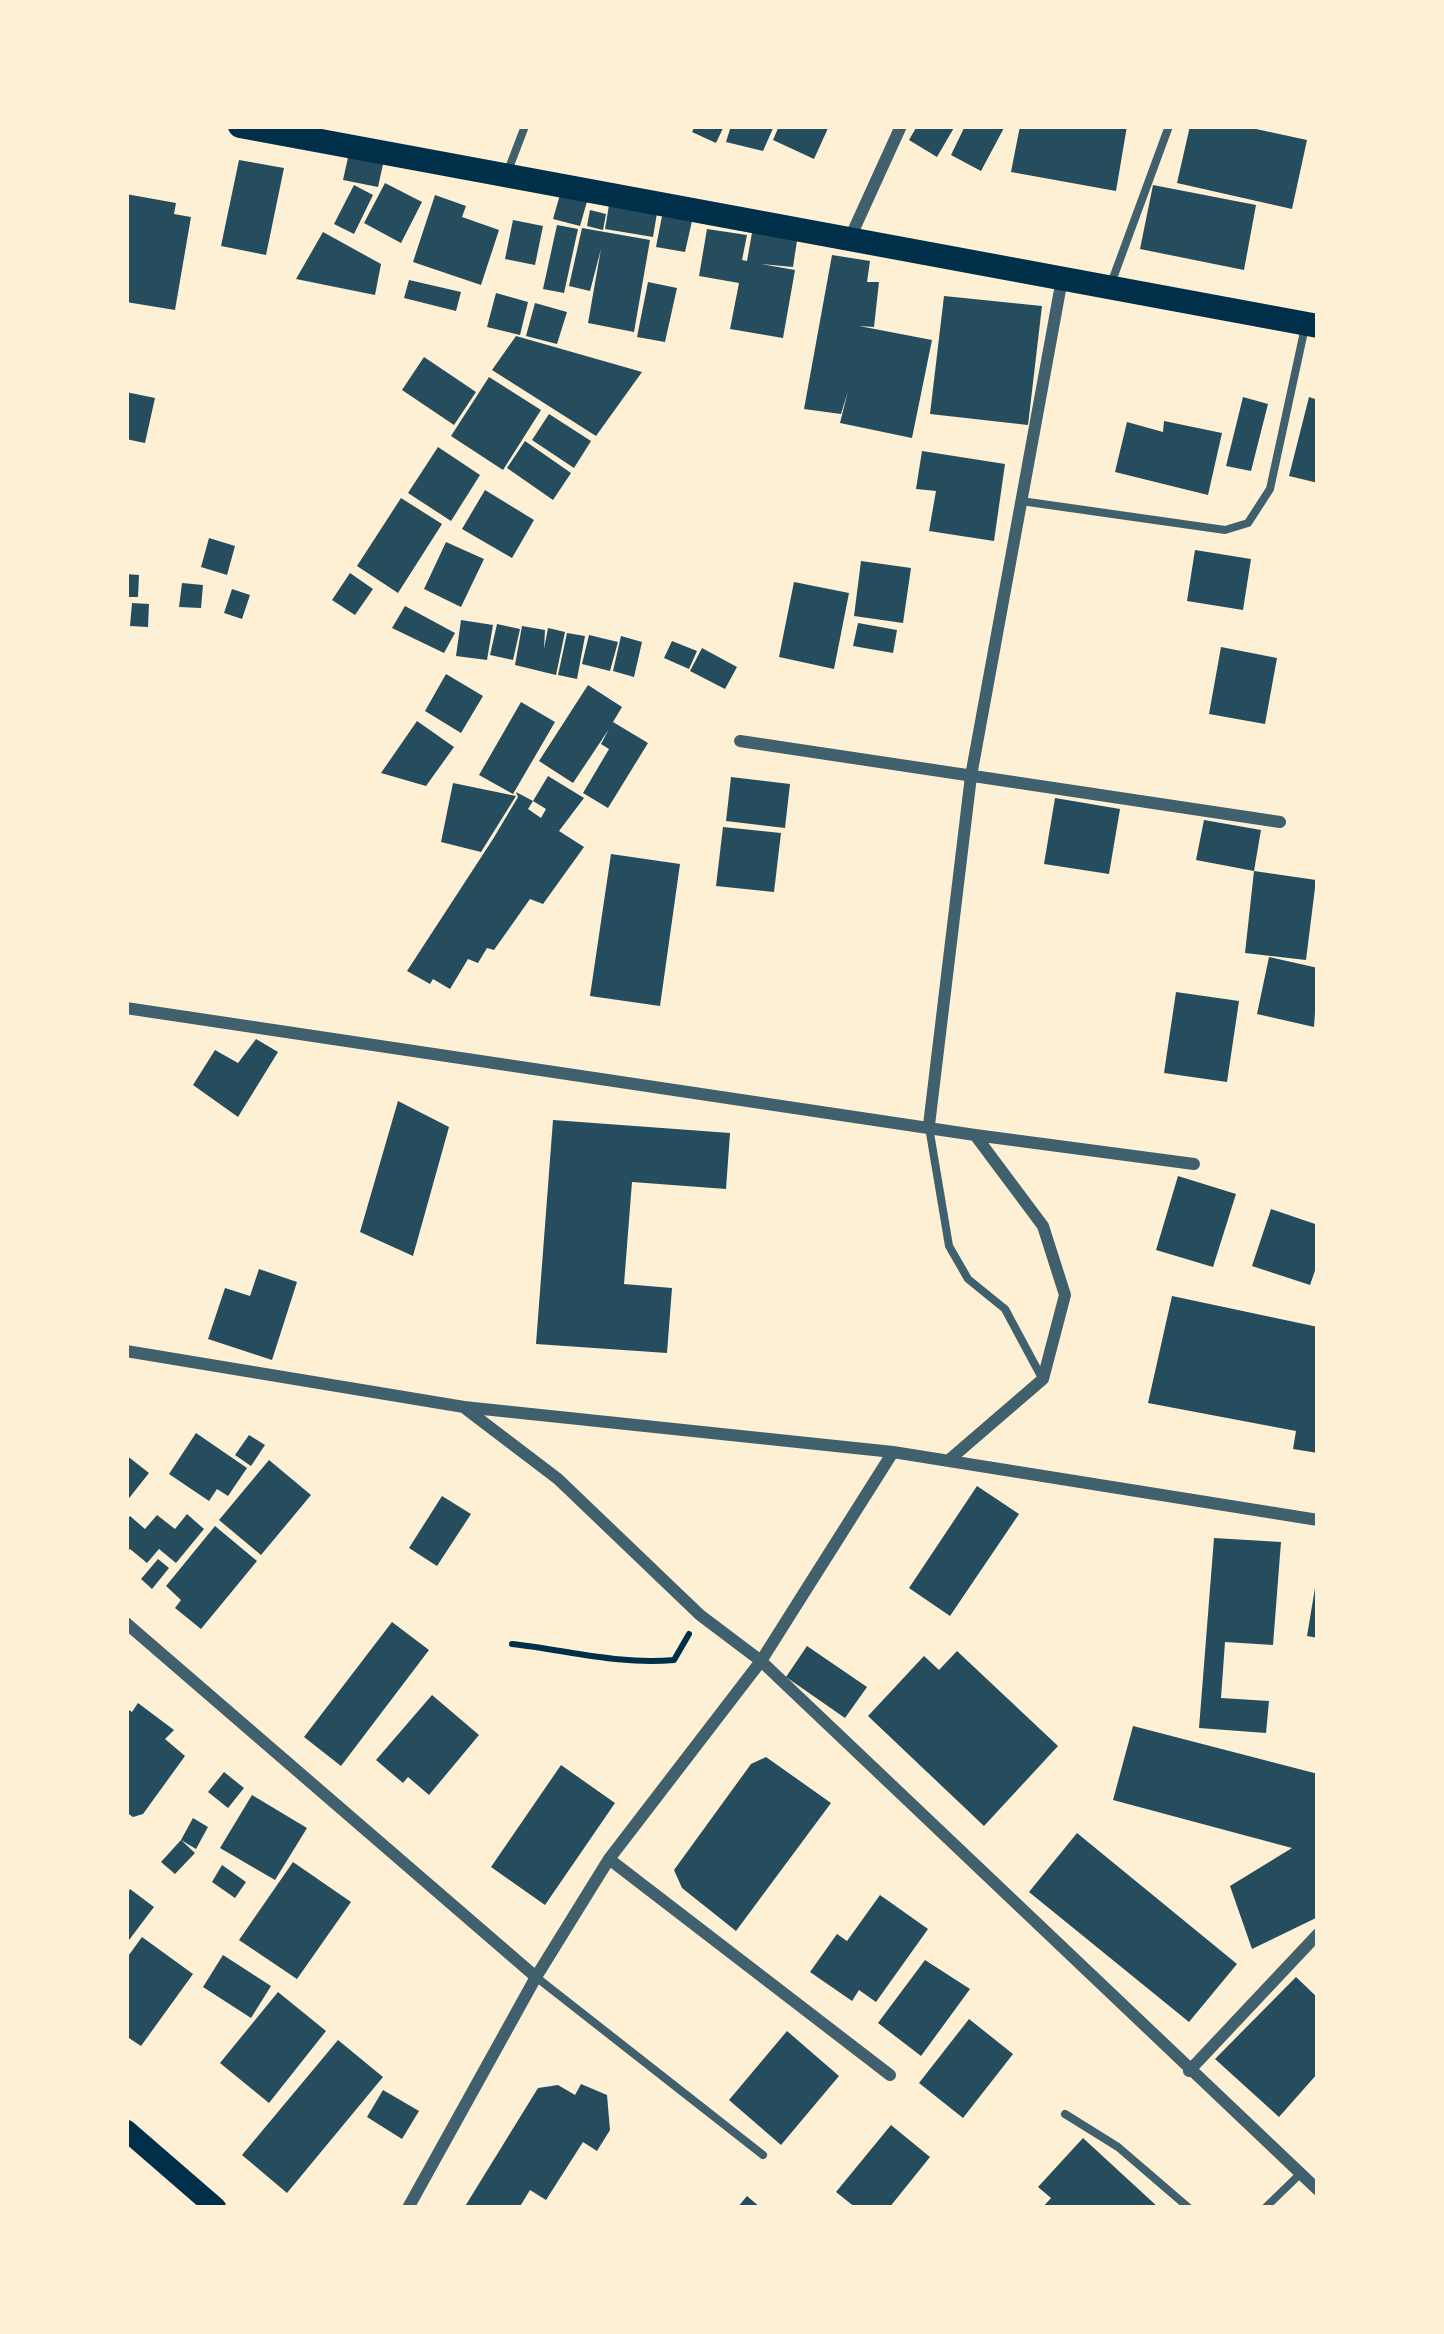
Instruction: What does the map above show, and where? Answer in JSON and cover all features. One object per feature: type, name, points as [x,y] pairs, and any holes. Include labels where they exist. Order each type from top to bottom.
[{"type":"highway","points":[[240,126],[1312,325]]},
{"type":"main road","points":[[126,2130],[217,2208]]},
{"type":"street","points":[[849,239],[901,126]]},
{"type":"street","points":[[928,1126],[970,776],[1062,279]]},
{"type":"street","points":[[740,742],[1280,822]]},
{"type":"street","points":[[126,1008],[1194,1164]]},
{"type":"street","points":[[949,1460],[1043,1379],[1064,1295],[1043,1226],[974,1135]]},
{"type":"street","points":[[126,1351],[464,1407],[893,1452],[1318,1520]]},
{"type":"street","points":[[464,1407],[558,1480],[700,1616],[761,1661],[1318,2190]]},
{"type":"street","points":[[408,2208],[536,1977],[609,1859],[761,1661],[893,1452]]},
{"type":"street","points":[[126,1623],[536,1977]]},
{"type":"street","points":[[609,1859],[890,2074]]},
{"type":"street","points":[[1189,2071],[1318,1934]]},
{"type":"lane","points":[[506,176],[524,126]]},
{"type":"lane","points":[[1109,288],[1169,126]]},
{"type":"lane","points":[[1022,501],[1225,530],[1248,523],[1270,490],[1312,325]]},
{"type":"lane","points":[[928,1126],[949,1246],[968,1279],[1005,1310],[1043,1379]]},
{"type":"lane","points":[[536,1977],[763,2155]]},
{"type":"lane","points":[[1065,2114],[1118,2147],[1189,2208]]},
{"type":"lane","points":[[1265,2208],[1300,2174]]},
{"type":"path","points":[[512,1644],[592,1658],[674,1660],[700,1616]]},
{"type":"building","points":[[695,126],[724,126],[716,143],[692,132]]},
{"type":"building","points":[[731,126],[774,126],[763,151],[726,142]]},
{"type":"building","points":[[779,126],[829,126],[814,159],[773,140]]},
{"type":"building","points":[[917,126],[955,126],[937,157],[909,140]]},
{"type":"building","points":[[965,126],[1005,126],[981,171],[951,155]]},
{"type":"building","points":[[1020,126],[1127,126],[1116,191],[1011,172]]},
{"type":"building","points":[[1190,126],[1242,126],[1307,140],[1292,209],[1177,183]]},
{"type":"building","points":[[349,153],[384,160],[378,187],[343,180]]},
{"type":"building","points":[[239,160],[284,168],[266,255],[221,246]]},
{"type":"building","points":[[385,183],[422,202],[401,243],[364,223]]},
{"type":"building","points":[[354,185],[373,195],[354,234],[334,224]]},
{"type":"building","points":[[1153,185],[1256,205],[1244,270],[1140,249]]},
{"type":"building","points":[[561,191],[588,198],[580,226],[553,219]]},
{"type":"building","points":[[126,194],[176,203],[174,214],[191,217],[175,310],[126,302]]},
{"type":"building","points":[[435,195],[466,206],[462,217],[499,230],[481,285],[413,262]]},
{"type":"building","points":[[610,199],[658,207],[653,237],[605,229]]},
{"type":"building","points":[[590,210],[606,214],[603,230],[587,226]]},
{"type":"building","points":[[662,216],[692,221],[685,252],[656,247]]},
{"type":"building","points":[[513,220],[543,226],[535,265],[505,259]]},
{"type":"building","points":[[557,225],[578,229],[564,293],[543,289]]},
{"type":"building","points":[[753,227],[798,234],[793,267],[761,264],[795,270],[783,338],[730,329],[739,283],[699,276],[707,229],[747,235],[742,260],[747,261]]},
{"type":"building","points":[[582,228],[650,240],[634,332],[588,323],[601,249],[590,291],[569,286]]},
{"type":"building","points":[[323,232],[381,264],[375,295],[296,279]]},
{"type":"building","points":[[832,255],[870,261],[867,282],[879,282],[874,327],[859,326],[932,340],[912,438],[840,423],[848,391],[841,414],[804,409]]},
{"type":"building","points":[[409,280],[461,292],[456,311],[404,298]]},
{"type":"building","points":[[648,282],[677,288],[665,342],[637,337]]},
{"type":"building","points":[[496,293],[528,302],[520,335],[487,327]]},
{"type":"building","points":[[944,296],[1042,306],[1028,425],[930,414]]},
{"type":"building","points":[[535,303],[567,312],[557,344],[526,336]]},
{"type":"building","points":[[516,336],[642,372],[596,436],[492,370]]},
{"type":"building","points":[[424,357],[476,392],[454,425],[402,390]]},
{"type":"building","points":[[489,377],[541,410],[503,470],[451,436]]},
{"type":"building","points":[[126,392],[155,398],[145,443],[126,439]]},
{"type":"building","points":[[1243,397],[1268,404],[1251,471],[1226,466]]},
{"type":"building","points":[[1309,397],[1318,400],[1318,483],[1289,476]]},
{"type":"building","points":[[549,414],[591,441],[574,468],[532,440]]},
{"type":"building","points":[[1164,421],[1222,433],[1208,495],[1115,472],[1127,422],[1163,432]]},
{"type":"building","points":[[525,441],[571,473],[553,500],[507,468]]},
{"type":"building","points":[[438,447],[480,475],[451,521],[408,493]]},
{"type":"building","points":[[922,451],[1005,464],[994,541],[929,531],[936,491],[916,489]]},
{"type":"building","points":[[485,490],[534,520],[512,558],[462,529]]},
{"type":"building","points":[[401,498],[442,524],[398,593],[357,566]]},
{"type":"building","points":[[209,538],[235,546],[227,575],[201,567]]},
{"type":"building","points":[[446,542],[484,559],[461,607],[424,589]]},
{"type":"building","points":[[1195,550],[1251,559],[1243,610],[1187,601]]},
{"type":"building","points":[[861,561],[911,568],[903,623],[854,616]]},
{"type":"building","points":[[350,573],[373,589],[355,615],[332,600]]},
{"type":"building","points":[[126,574],[139,575],[138,597],[126,597]]},
{"type":"building","points":[[794,582],[849,593],[834,669],[779,657]]},
{"type":"building","points":[[182,583],[203,585],[201,608],[179,607]]},
{"type":"building","points":[[232,589],[250,595],[242,619],[224,613]]},
{"type":"building","points":[[132,603],[149,604],[148,627],[130,626]]},
{"type":"building","points":[[405,606],[455,633],[444,653],[392,628]]},
{"type":"building","points":[[461,620],[493,625],[487,660],[456,656]]},
{"type":"building","points":[[858,623],[897,630],[893,653],[853,646]]},
{"type":"building","points":[[497,624],[520,629],[513,660],[490,655]]},
{"type":"building","points":[[522,626],[545,630],[544,649],[548,628],[565,632],[556,675],[515,665]]},
{"type":"building","points":[[567,633],[585,636],[577,679],[558,675]]},
{"type":"building","points":[[589,635],[618,642],[610,671],[582,664]]},
{"type":"building","points":[[621,636],[642,642],[634,677],[613,671]]},
{"type":"building","points":[[672,641],[697,651],[689,669],[664,658]]},
{"type":"building","points":[[1221,647],[1277,658],[1265,724],[1209,714]]},
{"type":"building","points":[[702,648],[737,667],[725,689],[690,671]]},
{"type":"building","points":[[446,674],[483,696],[461,733],[425,711]]},
{"type":"building","points":[[588,685],[622,707],[613,722],[648,743],[608,808],[583,793],[609,749],[601,744],[609,729],[573,783],[539,761]]},
{"type":"building","points":[[521,702],[555,722],[513,794],[479,775]]},
{"type":"building","points":[[417,721],[454,747],[426,786],[381,773]]},
{"type":"building","points":[[548,776],[584,798],[559,831],[584,847],[543,904],[530,899],[494,950],[487,948],[478,963],[468,959],[450,989],[407,971],[493,839],[518,797],[516,792],[533,801]],"holes":[[[533,801],[546,809],[541,818],[528,809]]]},
{"type":"building","points":[[731,777],[790,784],[785,828],[726,821]]},
{"type":"building","points":[[453,783],[516,796],[481,852],[441,842]]},
{"type":"building","points":[[1055,798],[1120,809],[1109,874],[1044,864]]},
{"type":"building","points":[[1204,820],[1261,830],[1254,871],[1196,860]]},
{"type":"building","points":[[723,827],[781,833],[774,892],[716,886]]},
{"type":"building","points":[[611,854],[680,864],[660,1006],[590,996]]},
{"type":"building","points":[[1254,871],[1316,880],[1306,960],[1245,953]]},
{"type":"building","points":[[1269,957],[1318,968],[1314,1027],[1257,1014]]},
{"type":"building","points":[[1176,992],[1239,1001],[1227,1082],[1164,1073]]},
{"type":"building","points":[[256,1039],[278,1052],[238,1117],[193,1085],[215,1050],[238,1063]]},
{"type":"building","points":[[398,1101],[449,1127],[413,1256],[360,1232]]},
{"type":"building","points":[[553,1120],[730,1133],[726,1189],[632,1182],[624,1284],[672,1288],[667,1353],[536,1344]]},
{"type":"building","points":[[1178,1176],[1236,1194],[1213,1267],[1156,1250]]},
{"type":"building","points":[[1271,1209],[1318,1225],[1318,1262],[1310,1285],[1252,1266]]},
{"type":"building","points":[[259,1269],[297,1282],[272,1360],[208,1339],[225,1288],[250,1296]]},
{"type":"building","points":[[1172,1296],[1318,1327],[1318,1453],[1293,1449],[1296,1431],[1148,1403]]},
{"type":"building","points":[[196,1433],[247,1468],[228,1496],[217,1489],[209,1501],[169,1474]]},
{"type":"building","points":[[249,1435],[265,1445],[251,1466],[235,1455]]},
{"type":"building","points":[[126,1455],[149,1473],[126,1502]]},
{"type":"building","points":[[269,1460],[311,1495],[261,1555],[219,1520]]},
{"type":"building","points":[[977,1486],[1019,1514],[950,1616],[909,1588]]},
{"type":"building","points":[[442,1496],[471,1514],[437,1566],[409,1548]]},
{"type":"building","points":[[187,1514],[204,1529],[176,1563],[159,1549],[147,1563],[130,1549],[126,1554],[130,1516],[145,1529],[157,1515],[175,1529]]},
{"type":"building","points":[[215,1526],[257,1561],[201,1629],[175,1608],[181,1600],[166,1586]]},
{"type":"building","points":[[1214,1538],[1281,1542],[1273,1645],[1225,1642],[1221,1698],[1269,1701],[1266,1733],[1199,1728]]},
{"type":"building","points":[[158,1559],[169,1568],[152,1589],[141,1579]]},
{"type":"building","points":[[1318,1583],[1318,1638],[1307,1636]]},
{"type":"building","points":[[392,1622],[429,1650],[341,1766],[304,1737]]},
{"type":"building","points":[[807,1646],[867,1687],[845,1718],[786,1677]]},
{"type":"building","points":[[957,1651],[1058,1746],[984,1826],[868,1716],[924,1656],[939,1670]]},
{"type":"building","points":[[432,1695],[479,1735],[429,1795],[408,1777],[403,1783],[376,1760]]},
{"type":"building","points":[[138,1703],[174,1730],[165,1739],[185,1756],[143,1814],[133,1817],[126,1812],[126,1708],[132,1712]]},
{"type":"building","points":[[1133,1726],[1318,1774],[1318,1917],[1252,1949],[1230,1886],[1292,1848],[1113,1800]]},
{"type":"building","points":[[766,1757],[831,1803],[736,1931],[682,1888],[674,1870],[751,1764]]},
{"type":"building","points":[[561,1765],[615,1803],[545,1905],[491,1867]]},
{"type":"building","points":[[224,1772],[244,1788],[228,1808],[208,1792]]},
{"type":"building","points":[[252,1795],[307,1828],[275,1880],[220,1848]]},
{"type":"building","points":[[193,1818],[208,1827],[196,1849],[181,1840]]},
{"type":"building","points":[[1077,1833],[1237,1964],[1189,2022],[1029,1892]]},
{"type":"building","points":[[181,1840],[195,1853],[175,1874],[161,1862]]},
{"type":"building","points":[[293,1862],[351,1902],[297,1979],[239,1940]]},
{"type":"building","points":[[222,1865],[246,1882],[235,1898],[212,1882]]},
{"type":"building","points":[[130,1889],[154,1907],[126,1944],[126,1895]]},
{"type":"building","points":[[880,1895],[928,1929],[876,2002],[859,1990],[852,2001],[810,1972],[837,1934],[847,1941]]},
{"type":"building","points":[[142,1937],[193,1974],[141,2046],[126,2036],[126,1959]]},
{"type":"building","points":[[223,1955],[271,1986],[251,2018],[203,1987]]},
{"type":"building","points":[[925,1960],[970,1989],[921,2056],[878,2023]]},
{"type":"building","points":[[1296,1977],[1318,1998],[1318,2073],[1279,2117],[1215,2059]]},
{"type":"building","points":[[278,1992],[326,2031],[269,2103],[220,2063]]},
{"type":"building","points":[[969,2019],[1013,2054],[963,2118],[919,2083]]},
{"type":"building","points":[[787,2031],[839,2076],[781,2145],[729,2100]]},
{"type":"building","points":[[338,2040],[383,2077],[287,2193],[242,2155]]},
{"type":"building","points":[[581,2084],[607,2095],[610,2130],[597,2151],[583,2142],[546,2200],[530,2190],[519,2208],[464,2208],[538,2088],[558,2085],[575,2095]]},
{"type":"building","points":[[383,2090],[419,2111],[402,2139],[367,2117]]},
{"type":"building","points":[[891,2125],[930,2157],[889,2208],[856,2208],[836,2192]]},
{"type":"building","points":[[1083,2138],[1159,2208],[1042,2208],[1051,2198],[1038,2187]]},
{"type":"building","points":[[747,2196],[761,2208],[737,2208]]}]
